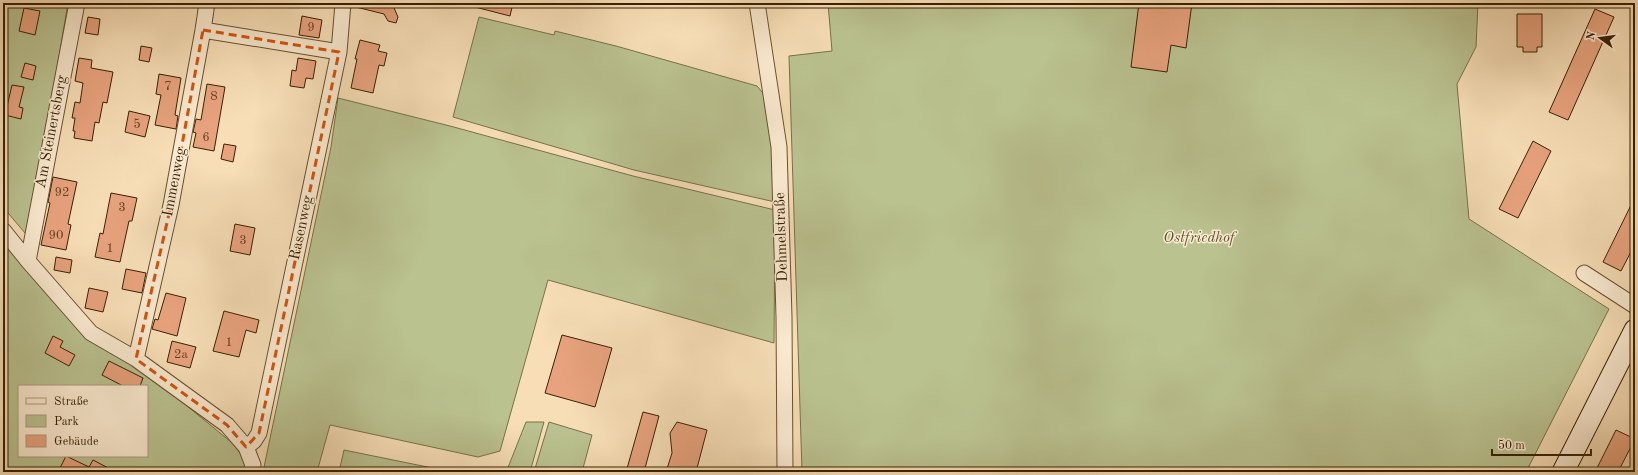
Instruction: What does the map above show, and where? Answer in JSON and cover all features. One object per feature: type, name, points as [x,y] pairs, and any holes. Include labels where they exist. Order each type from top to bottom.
[{"type":"main road","points":[[1563,472],[1635,330]]},
{"type":"street","name":"Am Steinertsberg","points":[[28,261],[77,3]]},
{"type":"street","name":"Immenweg","points":[[136,359],[171,205],[207,3]]},
{"type":"street","name":"Rasenweg","points":[[246,447],[254,441],[259,433],[339,52],[343,3]]},
{"type":"street","name":"Dehmelstraße","points":[[757,3],[779,147],[784,317],[784,472]]},
{"type":"street","points":[[203,30],[339,52]]},
{"type":"street","points":[[3,230],[91,333],[136,359],[228,425],[246,447],[253,465],[251,472]]},
{"type":"street","points":[[1584,273],[1635,306]]},
{"type":"highlighted area","points":[[203,30],[339,52],[259,433],[246,447],[227,425],[136,359],[171,205]]},
{"type":"green space","points":[[3,3],[68,3],[29,236],[3,207]]},
{"type":"green space","name":"Ostfriedhof","points":[[828,3],[1478,3],[1476,47],[1457,84],[1469,219],[1609,309],[1526,472],[802,472],[789,56],[832,51]]},
{"type":"green space","points":[[479,17],[554,35],[555,31],[616,46],[757,86],[767,98],[774,152],[775,202],[634,170],[453,117]]},
{"type":"green space","points":[[338,98],[450,126],[633,176],[775,210],[774,343],[548,280],[500,451],[478,457],[330,425],[317,472],[263,472],[331,147]]},
{"type":"green space","points":[[3,237],[102,347],[158,382],[231,442],[244,458],[249,472],[3,472]]},
{"type":"green space","points":[[526,422],[544,422],[530,472],[499,472],[507,470]]},
{"type":"green space","points":[[549,422],[592,435],[582,472],[534,472]]},
{"type":"green space","points":[[344,450],[452,472],[339,472]]},
{"type":"building","points":[[356,3],[396,3],[394,8],[398,17],[396,23],[388,21],[384,14],[356,7]]},
{"type":"building","points":[[475,3],[513,3],[510,16],[475,7]]},
{"type":"building","points":[[1139,3],[1192,3],[1186,48],[1171,45],[1167,72],[1131,67]]},
{"type":"building","points":[[24,8],[40,11],[35,35],[19,31]]},
{"type":"building","points":[[1595,9],[1614,17],[1568,120],[1549,112]]},
{"type":"building","points":[[1517,14],[1542,14],[1542,47],[1537,47],[1537,52],[1523,52],[1523,47],[1517,47]]},
{"type":"building","points":[[302,16],[322,20],[319,38],[299,35]]},
{"type":"building","points":[[88,17],[100,19],[98,35],[85,33]]},
{"type":"building","points":[[360,40],[380,45],[378,51],[387,53],[384,66],[379,65],[373,93],[351,88],[357,59],[355,59]]},
{"type":"building","points":[[141,46],[152,48],[149,62],[139,60]]},
{"type":"building","points":[[79,58],[92,60],[91,68],[113,72],[107,103],[103,102],[99,123],[95,122],[92,141],[74,138],[75,131],[73,131],[75,118],[72,118],[75,102],[80,103],[83,83],[75,81]]},
{"type":"building","points":[[298,58],[316,61],[313,79],[306,78],[304,88],[290,86],[292,70],[296,71]]},
{"type":"building","points":[[25,63],[36,66],[33,80],[21,77]]},
{"type":"building","points":[[159,74],[181,78],[175,115],[178,116],[176,129],[155,125],[161,95],[156,94]]},
{"type":"building","points":[[207,84],[225,87],[214,151],[193,147],[196,133],[193,132],[196,119],[201,120]]},
{"type":"building","points":[[12,85],[24,87],[19,107],[23,108],[21,119],[5,115]]},
{"type":"building","points":[[129,111],[150,116],[145,137],[125,132]]},
{"type":"building","points":[[1533,141],[1551,151],[1518,218],[1499,209]]},
{"type":"building","points":[[224,144],[236,146],[233,162],[221,159]]},
{"type":"building","points":[[53,177],[77,182],[68,224],[71,225],[66,250],[41,245],[50,203],[48,202]]},
{"type":"building","points":[[111,193],[137,198],[132,221],[129,221],[120,262],[95,257],[100,233],[103,234]]},
{"type":"building","points":[[1635,197],[1635,244],[1621,271],[1603,262]]},
{"type":"building","points":[[235,224],[255,228],[250,255],[230,251]]},
{"type":"building","points":[[56,257],[72,260],[70,273],[54,270]]},
{"type":"building","points":[[126,269],[146,273],[142,293],[122,289]]},
{"type":"building","points":[[89,288],[108,292],[103,312],[85,308]]},
{"type":"building","points":[[166,293],[186,298],[177,336],[152,329],[155,319],[158,320]]},
{"type":"building","points":[[224,311],[259,320],[256,333],[246,330],[239,357],[213,351]]},
{"type":"building","points":[[562,335],[612,348],[595,407],[545,393]]},
{"type":"building","points":[[53,336],[63,341],[60,347],[75,355],[69,366],[45,353]]},
{"type":"building","points":[[172,341],[196,347],[190,368],[167,362]]},
{"type":"building","points":[[109,361],[143,378],[140,385],[121,385],[102,375]]},
{"type":"building","points":[[643,412],[659,416],[644,472],[626,472]]},
{"type":"building","points":[[677,422],[707,430],[696,472],[666,472],[672,453],[670,433]]},
{"type":"building","points":[[1616,430],[1635,439],[1618,472],[1595,472]]},
{"type":"building","points":[[66,457],[68,457],[89,467],[93,460],[116,472],[58,472]]}]
